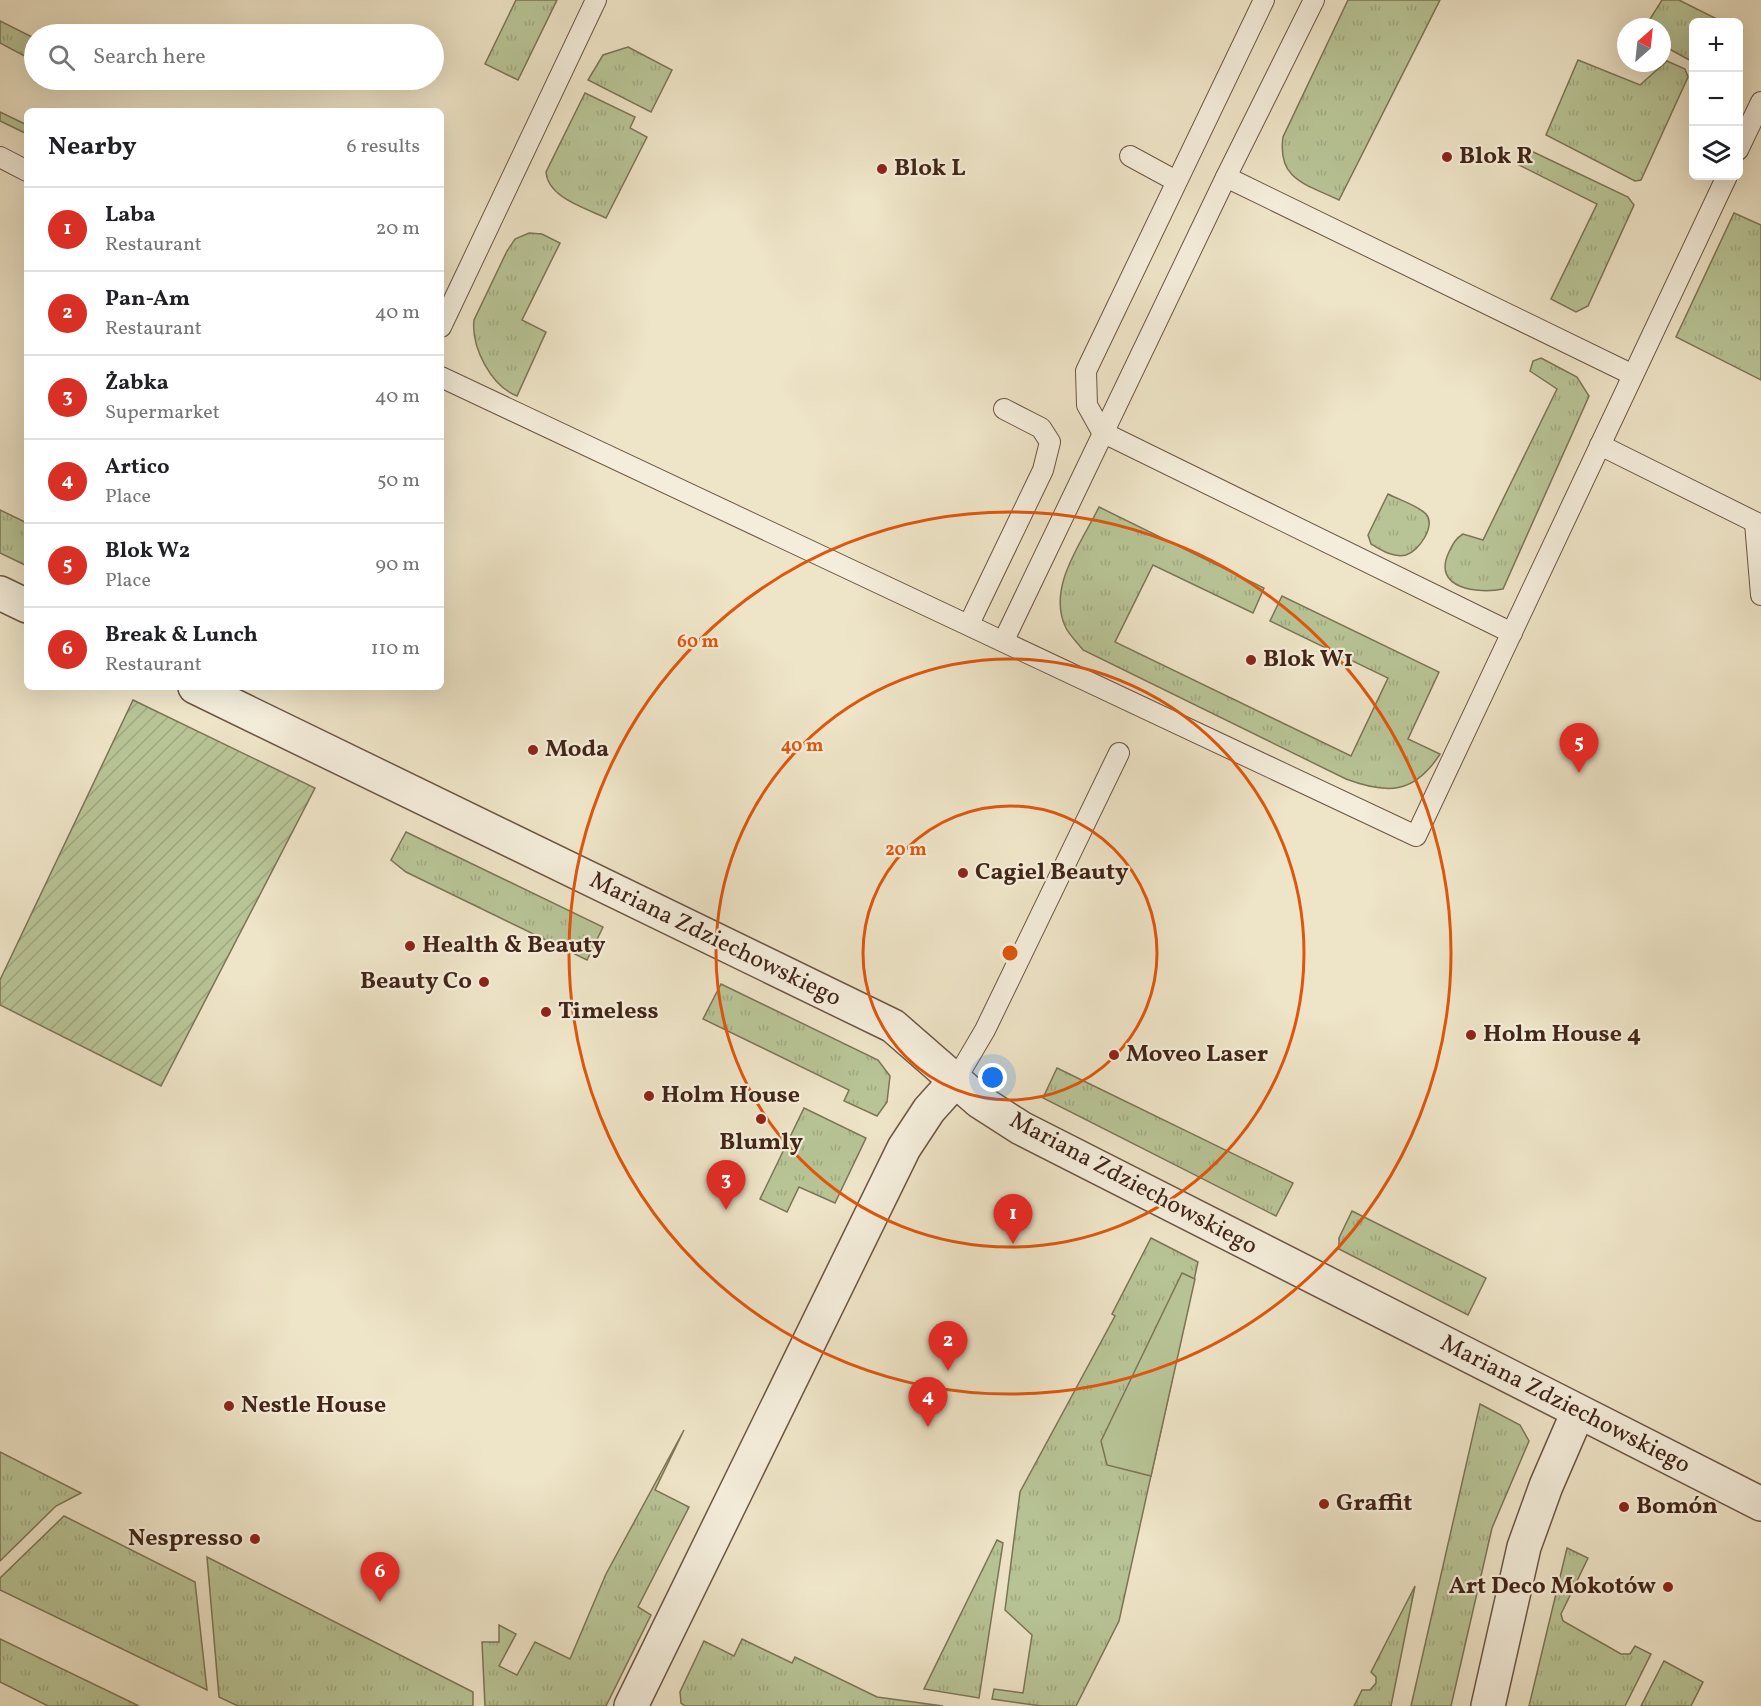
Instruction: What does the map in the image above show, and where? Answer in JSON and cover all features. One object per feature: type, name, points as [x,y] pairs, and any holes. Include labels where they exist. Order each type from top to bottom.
[{"type":"street","points":[[0,593],[24,605]]},
{"type":"street","name":"Mariana Zdziechowskiego","points":[[201,690],[892,1026],[955,1081],[1021,1128],[1761,1504]]},
{"type":"street","points":[[631,1706],[904,1148],[929,1110],[955,1081]]},
{"type":"street","points":[[1488,1706],[1524,1547],[1546,1486],[1578,1412]]},
{"type":"lane","points":[[444,321],[596,0]]},
{"type":"lane","points":[[1264,0],[1086,371],[1087,405],[1102,432],[1512,633]]},
{"type":"lane","points":[[1004,640],[1102,432],[1314,0]]},
{"type":"lane","points":[[1743,140],[1761,102]]},
{"type":"lane","points":[[1130,156],[1176,181]]},
{"type":"lane","points":[[0,157],[24,169]]},
{"type":"lane","points":[[1226,177],[1633,375]]},
{"type":"lane","points":[[444,378],[1004,640],[1416,836],[1724,180]]},
{"type":"lane","points":[[969,624],[1042,470],[1050,442],[1041,428],[1004,409]]},
{"type":"lane","points":[[1600,446],[1758,524],[1761,595]]},
{"type":"lane","points":[[955,1081],[985,1030],[1119,753]]},
{"type":"green space","points":[[516,0],[557,0],[518,80],[485,64]]},
{"type":"green space","points":[[1348,0],[1440,0],[1339,200],[1296,179],[1289,172],[1282,151],[1283,137]]},
{"type":"green space","points":[[1662,0],[1679,0],[1715,18],[1689,18],[1689,60],[1671,50],[1671,18],[1651,18]]},
{"type":"green space","points":[[0,21],[24,33],[24,56],[0,43]]},
{"type":"green space","points":[[628,47],[672,70],[651,112],[588,80],[603,55]]},
{"type":"green space","points":[[1578,60],[1640,85],[1655,72],[1671,72],[1671,63],[1685,69],[1688,77],[1641,180],[1635,181],[1546,135]]},
{"type":"green space","points":[[585,93],[635,117],[630,128],[647,137],[606,218],[569,201],[553,189],[546,172]]},
{"type":"green space","points":[[0,112],[24,124],[24,133],[0,121]]},
{"type":"green space","points":[[1527,149],[1628,197],[1634,205],[1588,306],[1576,312],[1551,299],[1597,204],[1519,165]]},
{"type":"green space","points":[[1734,213],[1761,225],[1761,380],[1676,337]]},
{"type":"green space","points":[[529,233],[542,234],[560,243],[522,320],[546,332],[517,396],[499,384],[491,375],[479,353],[474,320],[507,251],[515,239]]},
{"type":"green space","points":[[1541,358],[1577,377],[1589,396],[1503,589],[1482,591],[1460,586],[1446,574],[1445,564],[1449,552],[1456,540],[1463,534],[1483,540],[1557,389],[1530,371],[1533,361]]},
{"type":"green space","points":[[1388,494],[1418,508],[1429,519],[1425,538],[1416,549],[1406,555],[1383,551],[1371,544],[1368,535]]},
{"type":"green space","points":[[1099,507],[1264,588],[1253,613],[1153,565],[1115,642],[1351,756],[1388,678],[1270,621],[1282,596],[1439,672],[1408,739],[1440,754],[1420,777],[1409,784],[1398,788],[1386,788],[1360,784],[1083,650],[1066,628],[1061,613],[1060,597],[1069,566]]},
{"type":"green space","points":[[0,510],[24,522],[24,565],[0,553]]},
{"type":"green space","points":[[133,700],[315,788],[161,1086],[0,1005],[0,980]]},
{"type":"green space","points":[[406,832],[603,927],[587,960],[406,872],[391,860]]},
{"type":"green space","points":[[721,984],[878,1060],[890,1076],[887,1102],[877,1116],[844,1101],[849,1090],[703,1019]]},
{"type":"green space","points":[[1057,1068],[1293,1183],[1276,1216],[1043,1098]]},
{"type":"green space","points":[[804,1108],[866,1138],[835,1203],[799,1187],[787,1212],[760,1199]]},
{"type":"green space","points":[[1352,1211],[1486,1278],[1468,1315],[1339,1249],[1339,1238]]},
{"type":"green space","points":[[1151,1238],[1198,1262],[1119,1621],[1076,1706],[1041,1706],[992,1699],[994,1689],[1023,1693],[1032,1635],[1005,1610],[1020,1492],[1115,1316],[1112,1314]]},
{"type":"green space","points":[[1182,1273],[1195,1279],[1151,1476],[1107,1465],[1101,1441]]},
{"type":"green space","points":[[1480,1404],[1520,1425],[1529,1441],[1492,1528],[1451,1706],[1411,1706]]},
{"type":"green space","points":[[684,1430],[655,1490],[689,1507],[638,1607],[651,1615],[606,1706],[485,1706],[482,1642],[499,1642],[499,1625],[516,1634],[499,1666],[517,1675],[535,1642],[570,1659],[606,1574]]},
{"type":"green space","points":[[0,1452],[81,1493],[56,1506],[0,1561]]},
{"type":"green space","points":[[64,1516],[195,1582],[207,1690],[0,1590],[0,1578]]},
{"type":"green space","points":[[997,1540],[1003,1543],[979,1698],[924,1689]]},
{"type":"green space","points":[[1567,1548],[1588,1558],[1561,1614],[1563,1621],[1621,1654],[1630,1654],[1635,1646],[1651,1654],[1625,1706],[1529,1706]]},
{"type":"green space","points":[[207,1557],[473,1692],[473,1706],[238,1706],[219,1697]]},
{"type":"green space","points":[[1415,1586],[1391,1706],[1354,1706],[1362,1690],[1370,1690],[1376,1683],[1376,1677],[1371,1672]]},
{"type":"green space","points":[[0,1639],[139,1706],[48,1706],[0,1682]]},
{"type":"green space","points":[[742,1639],[792,1663],[795,1657],[877,1697],[943,1706],[685,1706],[681,1703],[680,1692],[704,1641],[734,1656]]},
{"type":"green space","points":[[1664,1661],[1703,1682],[1691,1706],[1641,1706]]},
{"type":"place","name":"Blok R","points":[[1447,157]]},
{"type":"place","name":"Blok L","points":[[882,169]]},
{"type":"place","name":"Blok W1","points":[[1251,660]]},
{"type":"place","name":"Moda","points":[[533,750]]},
{"type":"place","name":"Blok W2","points":[[1579,773]]},
{"type":"place","name":"Cagiel Beauty","points":[[963,873]]},
{"type":"place","name":"Health & Beauty","points":[[410,946]]},
{"type":"place","name":"Beauty Co","points":[[484,982]]},
{"type":"place","name":"Timeless","points":[[546,1012]]},
{"type":"place","name":"Holm House 4","points":[[1471,1035]]},
{"type":"place","name":"Moveo Laser","points":[[1114,1055]]},
{"type":"place","name":"Holm House","points":[[649,1096]]},
{"type":"place","name":"Blumly","points":[[761,1119]]},
{"type":"place","name":"Żabka","points":[[726,1210]]},
{"type":"place","name":"Laba","points":[[1013,1244]]},
{"type":"place","name":"Pan-Am","points":[[948,1371]]},
{"type":"place","name":"Nestle House","points":[[229,1406]]},
{"type":"place","name":"Artico","points":[[928,1427]]},
{"type":"place","name":"Graffit","points":[[1324,1504]]},
{"type":"place","name":"Bomón","points":[[1624,1507]]},
{"type":"place","name":"Nespresso","points":[[255,1539]]},
{"type":"place","name":"Art Deco Mokotów","points":[[1668,1587]]},
{"type":"place","name":"Break & Lunch","points":[[380,1602]]}]
